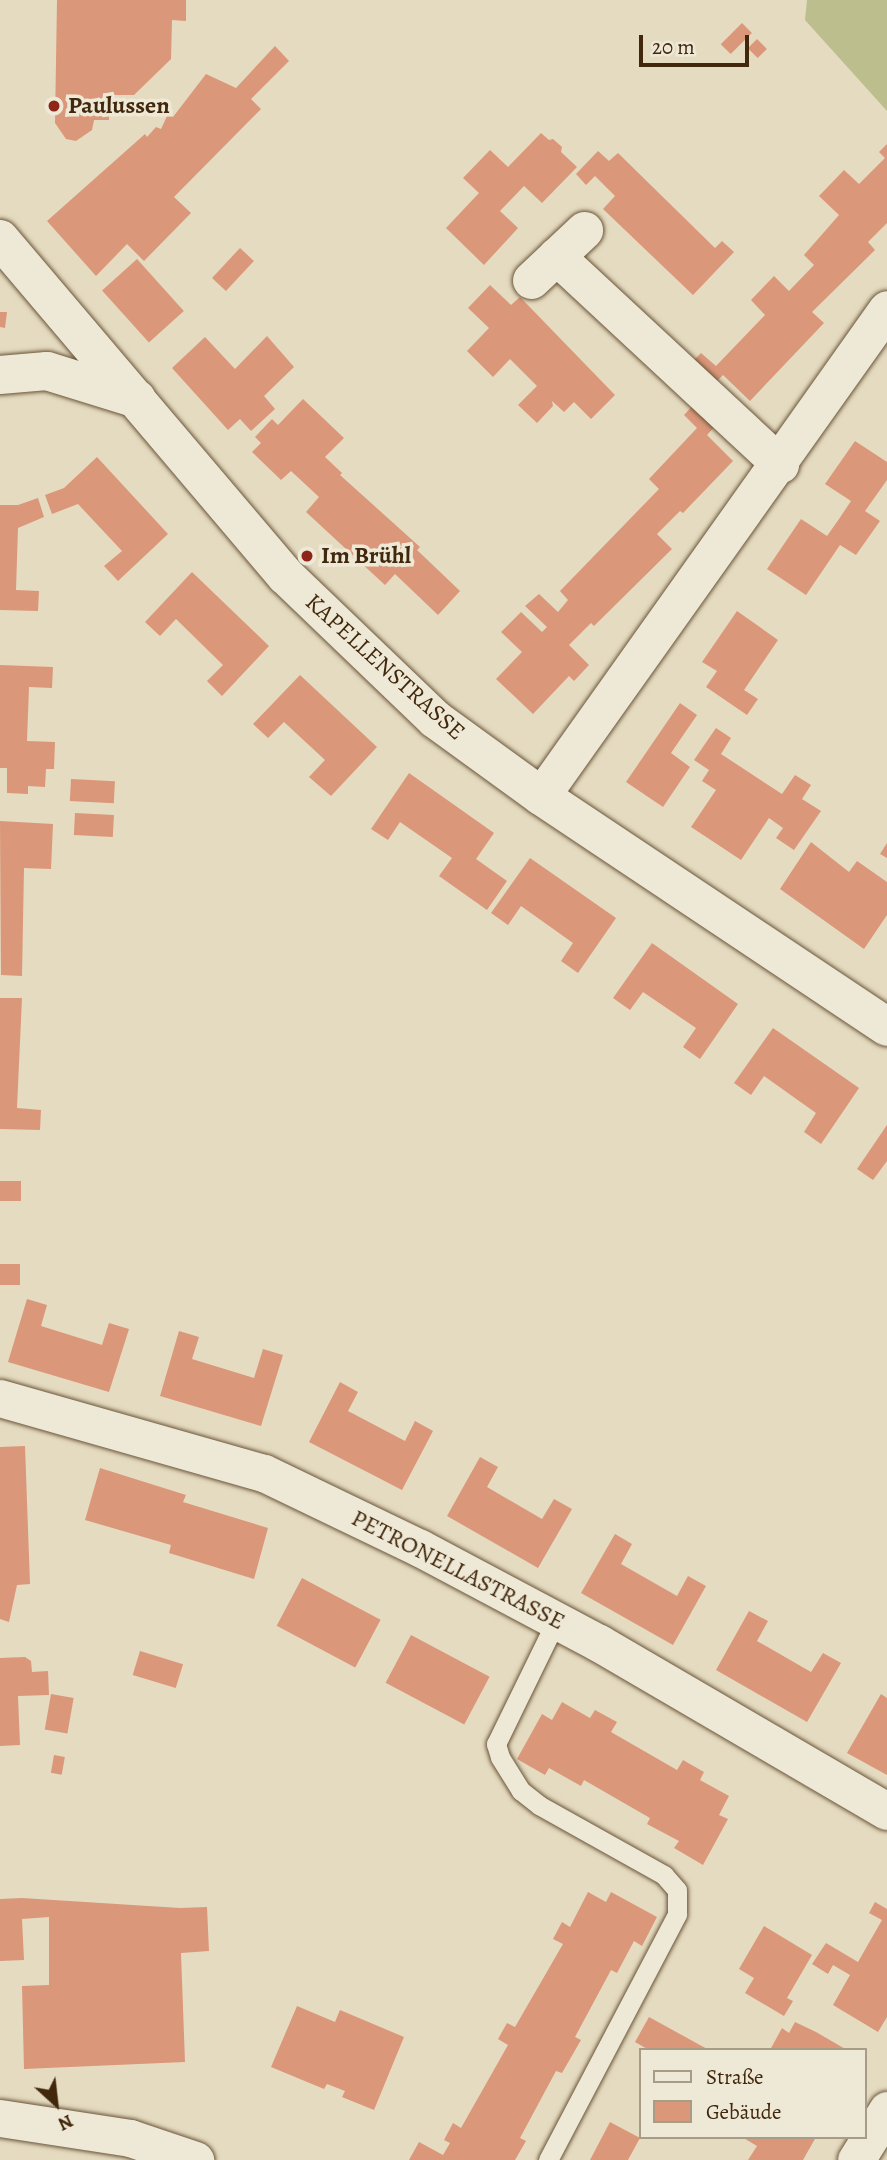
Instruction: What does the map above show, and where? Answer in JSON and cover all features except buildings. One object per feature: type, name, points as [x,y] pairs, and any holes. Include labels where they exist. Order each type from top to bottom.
[{"type":"street","points":[[584,230],[544,268],[780,464]]},
{"type":"street","name":"KAPELLENSTRASSE","points":[[0,239],[286,576],[435,719],[541,796],[887,1027]]},
{"type":"street","points":[[541,796],[780,464],[887,309]]},
{"type":"street","points":[[0,375],[47,371],[80,379],[137,399]]},
{"type":"street","name":"PETRONELLASTRASSE","points":[[0,1398],[264,1473],[420,1548],[556,1620],[887,1811]]},
{"type":"street","points":[[856,2160],[887,2110]]},
{"type":"street","points":[[0,2118],[130,2138],[195,2160]]},
{"type":"lane","points":[[548,2160],[677,1914],[677,1890],[664,1875],[539,1805],[521,1791],[500,1757],[496,1744],[556,1620]]},
{"type":"green space","points":[[807,0],[887,0],[887,111],[805,20]]},
{"type":"place","name":"Paulussen","points":[[54,106]]},
{"type":"place","name":"Im Brühl","points":[[307,556]]}]
